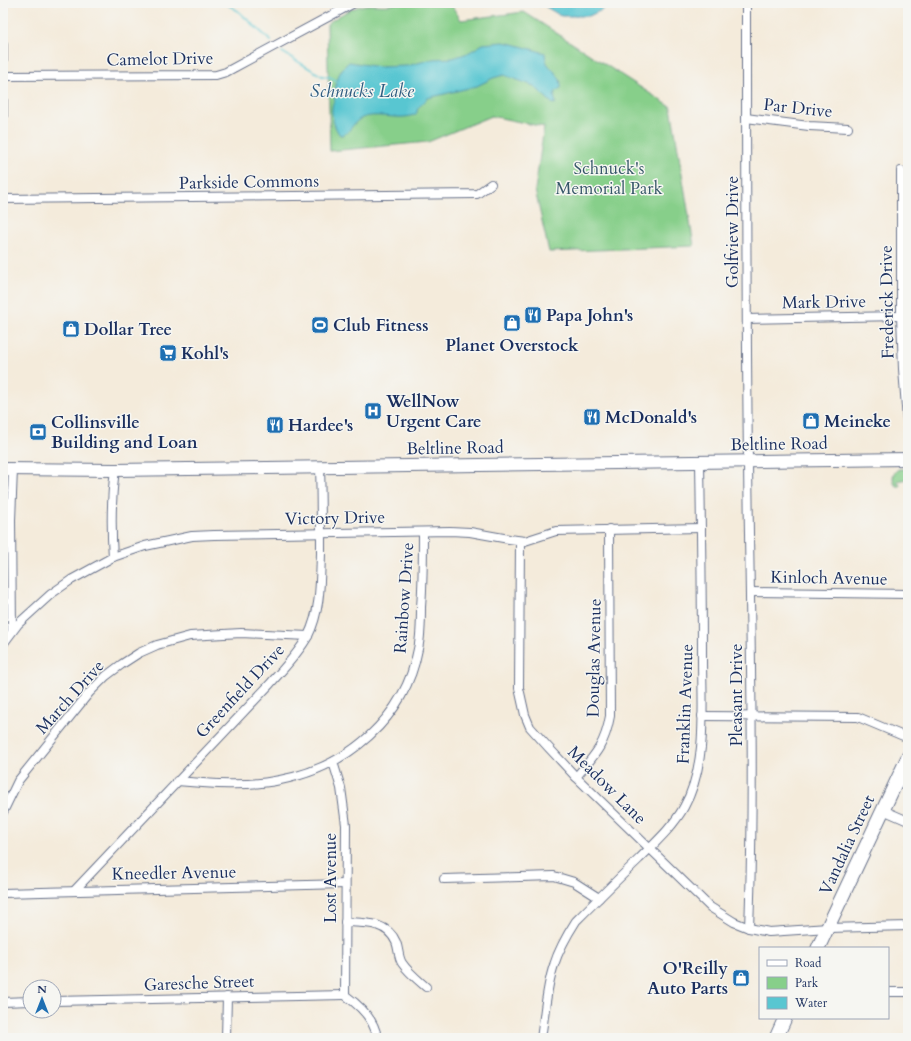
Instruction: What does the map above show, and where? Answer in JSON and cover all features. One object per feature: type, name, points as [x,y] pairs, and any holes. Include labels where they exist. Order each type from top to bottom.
[{"type":"main road","name":"Beltline Road","points":[[8,469],[115,470],[908,459]]},
{"type":"main road","name":"Vandalia Street","points":[[818,947],[908,757]]},
{"type":"main road","points":[[776,1038],[785,1019]]},
{"type":"street","name":"Camelot Drive","points":[[3,76],[216,75],[226,72],[354,3]]},
{"type":"street","name":"Golfview Drive","points":[[746,3],[748,461]]},
{"type":"street","points":[[3,45],[3,158]]},
{"type":"street","name":"Par Drive","points":[[746,118],[809,126],[848,128]]},
{"type":"street","name":"Frederick Drive","points":[[900,171],[901,316],[908,433]]},
{"type":"street","name":"Parkside Commons","points":[[3,199],[478,194],[491,184]]},
{"type":"street","name":"Mark Drive","points":[[747,319],[901,316]]},
{"type":"street","name":"Pleasant Drive","points":[[748,461],[752,717],[749,928]]},
{"type":"street","name":"Franklin Avenue","points":[[541,1038],[550,981],[559,952],[576,920],[649,848],[677,818],[692,792],[697,776],[700,760],[702,716],[700,462]]},
{"type":"street","name":"Greenfield Drive","points":[[75,890],[292,659],[308,636],[314,620],[320,593],[320,467]]},
{"type":"street","points":[[8,469],[11,520],[12,630]]},
{"type":"street","points":[[113,557],[112,489],[115,470]]},
{"type":"street","name":"Victory Drive","points":[[3,644],[12,630],[33,610],[51,594],[76,577],[113,557],[145,546],[192,536],[470,532],[526,541],[556,531],[701,528]]},
{"type":"street","name":"Douglas Avenue","points":[[576,777],[598,750],[605,737],[610,716],[609,529]]},
{"type":"street","name":"Rainbow Drive","points":[[177,781],[229,784],[278,781],[298,776],[333,762],[348,754],[365,741],[377,729],[398,701],[410,675],[418,649],[421,618],[423,532]]},
{"type":"street","name":"Meadow Lane","points":[[520,541],[519,688],[521,700],[530,727],[576,777],[710,906],[734,922],[749,928],[769,932],[828,928],[908,926]]},
{"type":"street","name":"Kinloch Avenue","points":[[750,592],[908,594]]},
{"type":"street","name":"March Drive","points":[[3,812],[18,781],[89,693],[111,672],[139,653],[157,645],[190,636],[241,633],[308,636]]},
{"type":"street","points":[[702,716],[858,717],[908,738]]},
{"type":"street","name":"Lost Avenue","points":[[333,762],[341,788],[346,826],[345,995]]},
{"type":"street","points":[[883,810],[908,821]]},
{"type":"street","points":[[444,879],[554,876],[574,882],[599,898]]},
{"type":"street","name":"Kneedler Avenue","points":[[3,893],[345,884]]},
{"type":"street","points":[[345,922],[374,924],[387,930],[396,942],[399,958],[402,964],[426,987]]},
{"type":"street","points":[[889,992],[908,992]]},
{"type":"street","points":[[345,995],[355,1002],[368,1016],[376,1032],[377,1038]]},
{"type":"street","name":"Garesche Street","points":[[62,1001],[345,995]]},
{"type":"street","points":[[226,1038],[227,997]]},
{"type":"street","points":[[3,1002],[22,1001]]},
{"type":"green space","name":"Schnuck's Memorial Park","points":[[397,3],[450,3],[461,20],[524,12],[671,107],[694,246],[549,252],[535,190],[544,127],[491,116],[428,142],[330,151],[327,24],[345,12],[356,7],[389,5]]},
{"type":"green space","points":[[899,469],[908,469],[908,479],[897,481],[900,485],[899,487],[895,485],[893,478],[895,472]]},
{"type":"water","points":[[545,3],[608,3],[602,10],[589,16],[561,16],[546,7]]},
{"type":"water","name":"Schnucks Lake","points":[[503,42],[545,53],[547,63],[559,77],[561,84],[561,88],[556,91],[554,96],[556,103],[553,104],[534,86],[504,75],[493,78],[477,86],[428,98],[418,108],[416,115],[404,117],[367,117],[356,122],[343,135],[340,135],[336,130],[332,106],[335,98],[338,78],[342,69],[349,62],[379,67],[407,66],[433,59],[453,58],[468,53],[483,44]]},
{"type":"waterway","points":[[225,3],[238,11],[271,41]]},
{"type":"waterway","points":[[282,52],[322,76],[330,77],[337,81]]},
{"type":"place","name":"Papa John's","points":[[533,315]]},
{"type":"place","name":"Planet Overstock","points":[[512,323]]},
{"type":"place","name":"Club Fitness","points":[[320,325]]},
{"type":"place","name":"Dollar Tree","points":[[71,329]]},
{"type":"place","name":"Kohl's","points":[[168,353]]},
{"type":"place","name":"WellNow Urgent Care","points":[[373,411]]},
{"type":"place","name":"McDonald's","points":[[592,417]]},
{"type":"place","name":"Meineke","points":[[811,421]]},
{"type":"place","name":"Hardee's","points":[[275,425]]},
{"type":"place","name":"Collinsville Building and Loan","points":[[38,432]]},
{"type":"place","name":"O'Reilly Auto Parts","points":[[741,978]]}]
